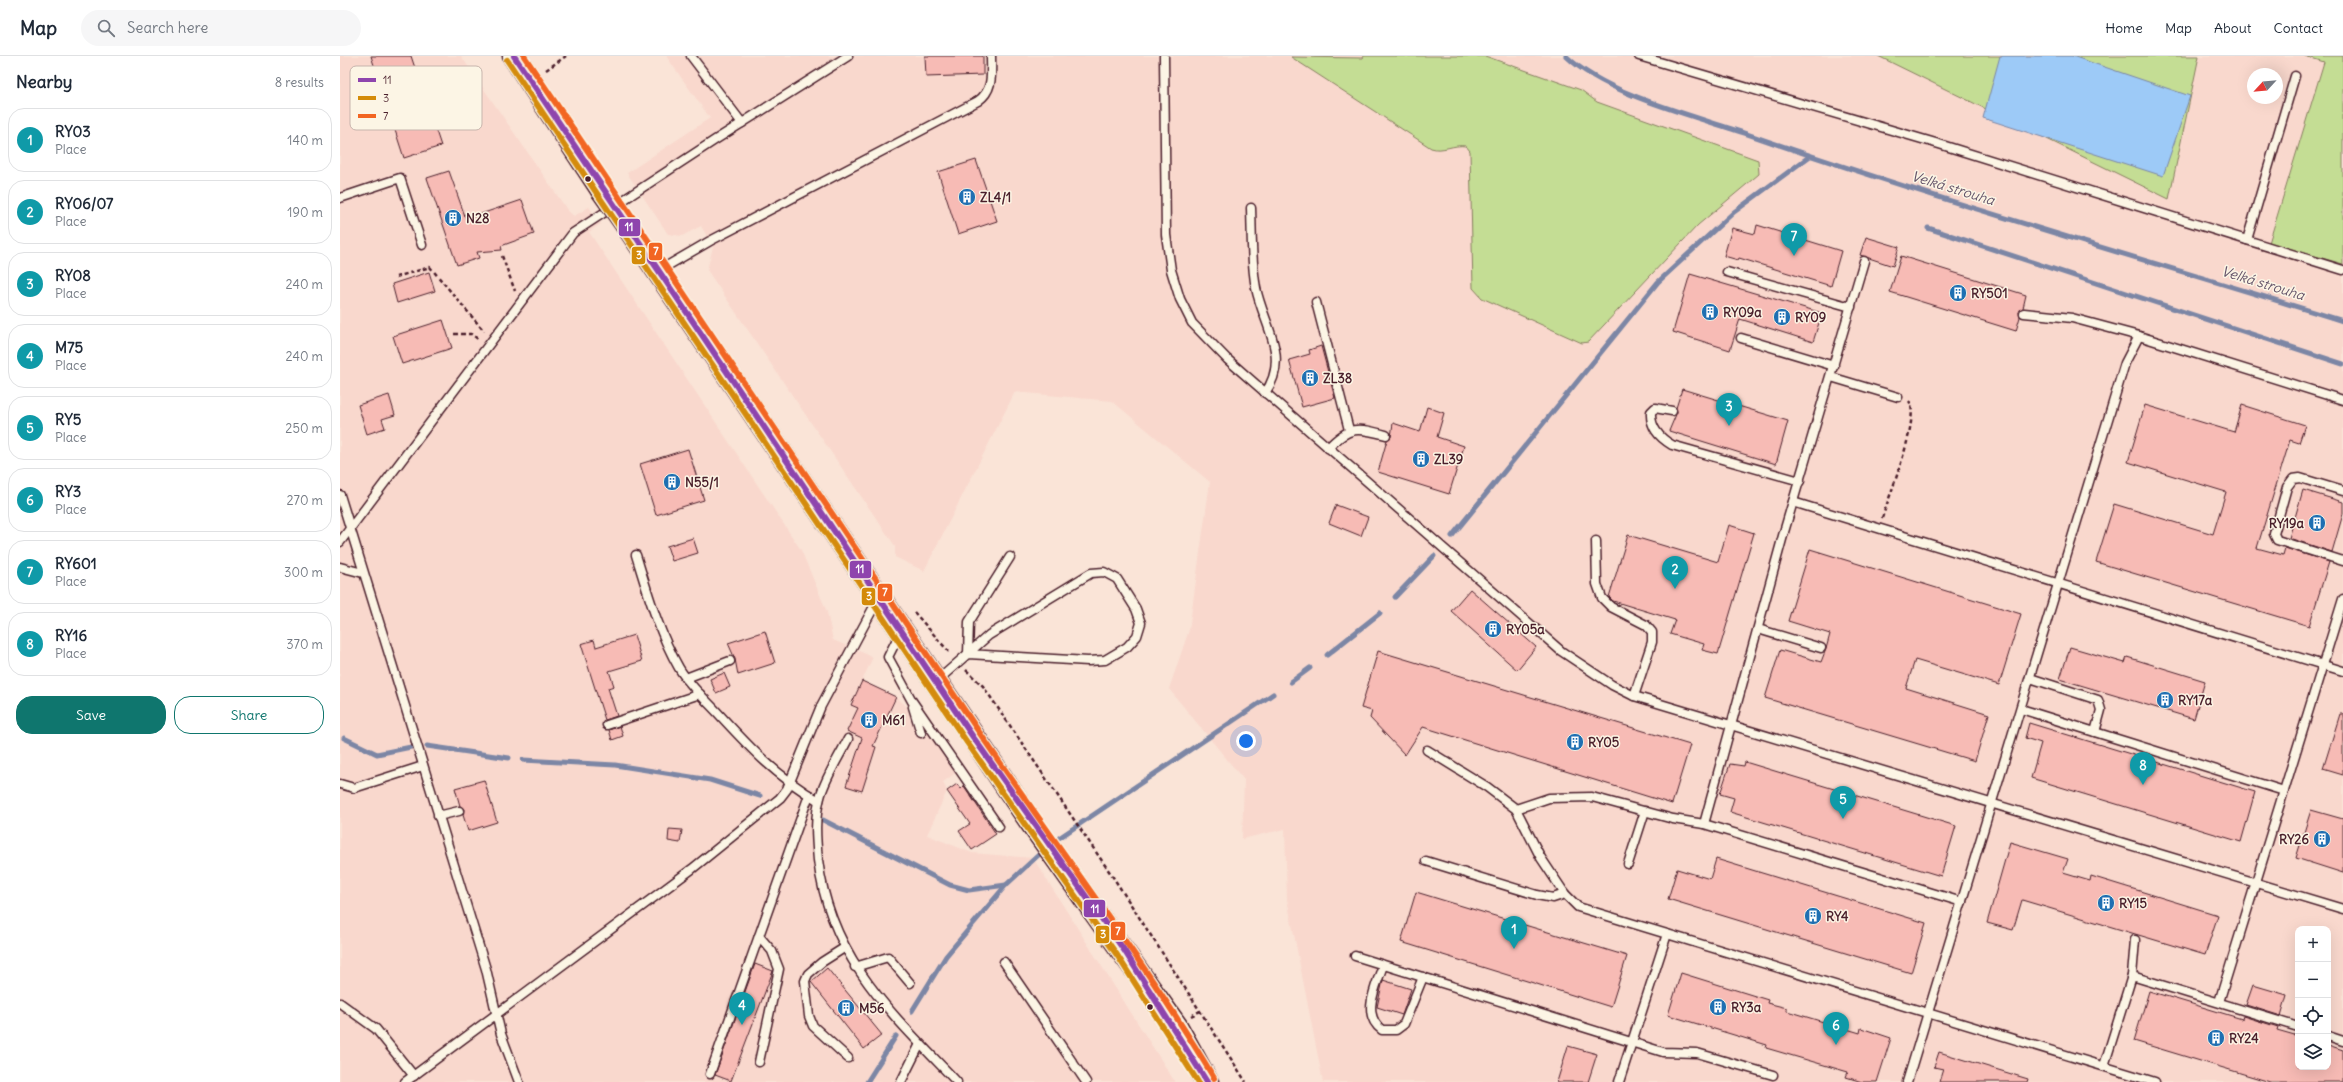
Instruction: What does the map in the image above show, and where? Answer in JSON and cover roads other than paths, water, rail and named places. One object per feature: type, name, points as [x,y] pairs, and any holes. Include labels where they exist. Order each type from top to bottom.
[{"type":"main road","points":[[514,56],[601,188],[1031,822],[1176,1026],[1207,1082]]},
{"type":"lane","points":[[691,56],[742,124]]},
{"type":"lane","points":[[340,542],[522,298],[573,233],[848,56]]},
{"type":"lane","points":[[658,271],[710,241],[978,101],[988,94],[990,88],[991,56]]},
{"type":"lane","points":[[1164,56],[1166,235],[1175,287],[1186,312],[1200,333],[1328,448],[1561,651],[1606,682],[1634,696],[1732,724],[2343,909]]},
{"type":"lane","points":[[1639,56],[1939,144],[2343,270]]},
{"type":"lane","points":[[2247,240],[2295,76]]},
{"type":"lane","points":[[340,198],[400,178],[422,245]]},
{"type":"lane","points":[[1251,208],[1256,287],[1271,336],[1276,360],[1274,378],[1265,392]]},
{"type":"lane","points":[[1704,824],[1793,502],[1864,261]]},
{"type":"lane","points":[[1727,272],[1851,307]]},
{"type":"lane","points":[[1316,302],[1349,430]]},
{"type":"lane","points":[[2024,313],[2072,318],[2139,336],[2343,400]]},
{"type":"lane","points":[[1908,1082],[2127,357],[2139,336]]},
{"type":"lane","points":[[1740,338],[1834,366]]},
{"type":"lane","points":[[1831,377],[1898,397]]},
{"type":"lane","points":[[1672,412],[1655,408],[1651,412],[1651,416],[1658,434],[1672,445],[1800,481]]},
{"type":"lane","points":[[1328,448],[1342,434],[1349,430],[1364,429],[1386,435]]},
{"type":"lane","points":[[2343,491],[2300,478],[2292,479],[2287,487],[2274,534],[2277,540],[2343,561]]},
{"type":"lane","points":[[340,495],[342,511],[350,529],[486,969],[504,1042],[519,1082]]},
{"type":"lane","points":[[1793,502],[2343,671]]},
{"type":"lane","points":[[1596,541],[1597,584],[1602,598],[1611,607],[1646,625],[1652,632],[1652,642],[1634,696]]},
{"type":"lane","points":[[636,555],[655,613],[675,660],[686,678],[759,758],[789,783],[819,801]]},
{"type":"lane","points":[[968,654],[969,622],[1010,556]]},
{"type":"lane","points":[[340,567],[363,573]]},
{"type":"lane","points":[[936,682],[968,654],[999,628],[1090,573],[1104,572],[1116,578],[1140,617],[1139,629],[1133,642],[1105,660],[1088,661],[968,654]]},
{"type":"lane","points":[[405,1082],[754,821],[780,798],[789,783],[820,706],[879,597]]},
{"type":"lane","points":[[2219,1002],[2343,598]]},
{"type":"lane","points":[[1758,629],[1821,648]]},
{"type":"lane","points":[[901,631],[888,657],[912,701],[999,827]]},
{"type":"lane","points":[[686,678],[730,661]]},
{"type":"lane","points":[[2030,678],[2098,700],[2101,710],[2095,732]]},
{"type":"lane","points":[[606,725],[700,694]]},
{"type":"lane","points":[[912,701],[920,733]]},
{"type":"lane","points":[[2021,709],[2284,791]]},
{"type":"lane","points":[[848,739],[824,786],[819,801],[816,831],[820,878],[833,923],[844,948],[855,966],[920,1044],[957,1082]]},
{"type":"lane","points":[[1427,750],[1486,787],[1516,809],[1541,858],[1565,894],[1578,907],[2155,1082]]},
{"type":"lane","points":[[340,784],[354,788],[423,766]]},
{"type":"lane","points":[[710,1074],[809,795]]},
{"type":"lane","points":[[1516,809],[1549,798],[1579,796],[1607,800],[1673,819],[1704,824],[1962,902]]},
{"type":"lane","points":[[438,816],[459,810]]},
{"type":"lane","points":[[1628,864],[1645,811]]},
{"type":"lane","points":[[1426,861],[1537,895],[1553,898],[1565,894]]},
{"type":"lane","points":[[1619,1082],[1667,934]]},
{"type":"lane","points":[[759,936],[772,951],[779,969],[759,1062]]},
{"type":"lane","points":[[2104,1066],[2132,976],[2135,940]]},
{"type":"lane","points":[[844,948],[816,967],[808,974],[805,982],[809,1016],[813,1026],[848,1058]]},
{"type":"lane","points":[[1355,956],[1669,1053],[1704,1055],[1774,1075]]},
{"type":"lane","points":[[855,966],[888,957],[910,983]]},
{"type":"lane","points":[[1004,962],[1086,1082]]},
{"type":"lane","points":[[1383,965],[1370,1009],[1374,1021],[1382,1030],[1396,1030],[1404,1024],[1423,977]]},
{"type":"lane","points":[[2132,976],[2295,1026]]},
{"type":"lane","points":[[340,1003],[376,1029],[414,1076]]},
{"type":"lane","points":[[2331,1037],[2343,1041]]},
{"type":"lane","points":[[901,1082],[920,1044]]},
{"type":"water","points":[[2000,56],[2072,56],[2190,96],[2163,176],[1983,118]]},
{"type":"waterway","name":"Velká strouha","points":[[1566,56],[1583,70],[1604,82],[1627,93],[1676,111],[1969,207],[2343,321]]},
{"type":"waterway","points":[[1452,536],[1658,282],[1734,212],[1810,156]]},
{"type":"waterway","points":[[1928,228],[2343,364]]},
{"type":"waterway","points":[[1395,597],[1434,556]]},
{"type":"waterway","points":[[1327,655],[1380,613]]},
{"type":"waterway","points":[[1291,682],[1310,668]]},
{"type":"waterway","points":[[1053,842],[1273,694]]},
{"type":"waterway","points":[[344,738],[377,754],[411,747]]},
{"type":"waterway","points":[[427,746],[509,758]]},
{"type":"waterway","points":[[523,760],[615,765],[710,780],[760,796]]},
{"type":"waterway","points":[[823,820],[950,885],[969,890],[1006,885]]},
{"type":"waterway","points":[[912,1011],[946,956],[1006,885],[1045,849]]},
{"type":"waterway","points":[[867,1082],[896,1036]]},
{"type":"place","name":"ZL4/1","points":[[967,197]]},
{"type":"place","name":"N28","points":[[453,218]]},
{"type":"place","name":"RY601","points":[[1794,256]]},
{"type":"place","name":"RY501","points":[[1958,293]]},
{"type":"place","name":"RY09a","points":[[1710,312]]},
{"type":"place","name":"RY09","points":[[1782,317]]},
{"type":"place","name":"ZL38","points":[[1310,378]]},
{"type":"place","name":"RY08","points":[[1729,426]]},
{"type":"place","name":"ZL39","points":[[1421,459]]},
{"type":"place","name":"N55/1","points":[[672,482]]},
{"type":"place","name":"RY19a","points":[[2317,523]]},
{"type":"place","name":"RY06/07","points":[[1675,589]]},
{"type":"place","name":"RY05a","points":[[1493,629]]},
{"type":"place","name":"RY17a","points":[[2165,700]]},
{"type":"place","name":"M61","points":[[869,720]]},
{"type":"place","name":"RY05","points":[[1575,742]]},
{"type":"place","name":"RY16","points":[[2143,785]]},
{"type":"place","name":"RY5","points":[[1843,819]]},
{"type":"place","name":"RY26","points":[[2322,839]]},
{"type":"place","name":"RY15","points":[[2106,903]]},
{"type":"place","name":"RY4","points":[[1813,916]]},
{"type":"place","name":"RY03","points":[[1514,949]]},
{"type":"place","name":"RY3a","points":[[1718,1007]]},
{"type":"place","name":"M56","points":[[846,1008]]},
{"type":"place","name":"M75","points":[[742,1025]]},
{"type":"place","name":"RY24","points":[[2216,1038]]},
{"type":"place","name":"RY3","points":[[1836,1045]]}]
